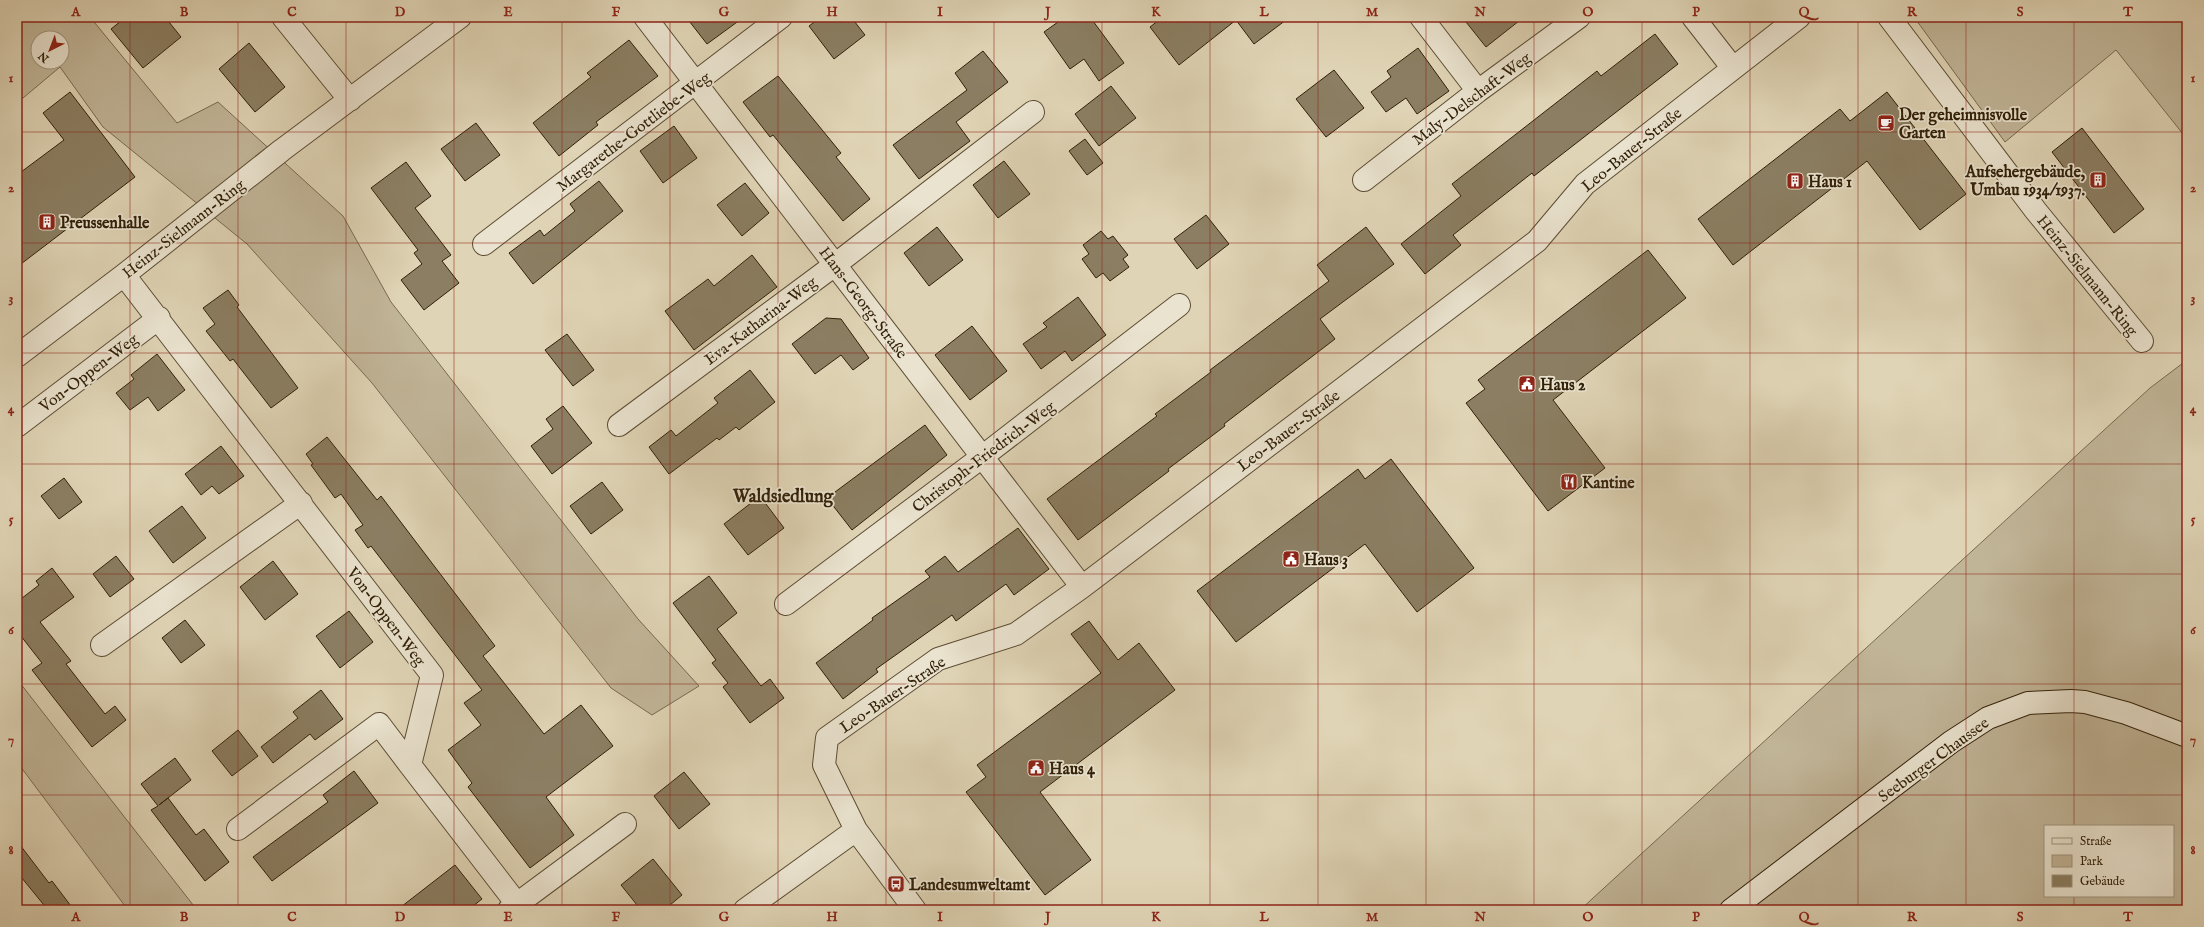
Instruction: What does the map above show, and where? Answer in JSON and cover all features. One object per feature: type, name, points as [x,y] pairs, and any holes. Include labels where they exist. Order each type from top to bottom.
[{"type":"street","points":[[283,17],[350,100]]},
{"type":"street","name":"Heinz-Sielmann-Ring","points":[[17,356],[124,275],[282,150],[460,17]]},
{"type":"street","name":"Hans-Georg-Straße","points":[[644,17],[836,264],[982,458],[1082,587]]},
{"type":"street","name":"Margarethe-Gottliebe-Weg","points":[[484,244],[781,17]]},
{"type":"street","points":[[1421,17],[1478,92]]},
{"type":"street","name":"Maly-Delschaft-Weg","points":[[1364,180],[1478,92],[1579,17]]},
{"type":"street","points":[[1693,17],[1732,68]]},
{"type":"street","name":"Leo-Bauer-Straße","points":[[915,910],[856,830],[824,765],[827,738],[938,659],[1016,634],[1082,587],[1537,241],[1585,184],[1799,17]]},
{"type":"street","name":"Heinz-Sielmann-Ring","points":[[1889,17],[2036,211],[2142,341]]},
{"type":"street","name":"Eva-Katharina-Weg","points":[[619,425],[836,264],[1033,112]]},
{"type":"street","name":"Von-Oppen-Weg","points":[[124,275],[159,318],[432,675],[410,765]]},
{"type":"street","name":"Christoph-Friedrich-Weg","points":[[786,604],[982,458],[1179,305]]},
{"type":"street","name":"Von-Oppen-Weg","points":[[17,426],[159,318]]},
{"type":"street","points":[[102,645],[300,503]]},
{"type":"street","name":"Seeburger Chaussee","points":[[1731,910],[1951,742],[1988,718],[2028,703],[2085,702],[2126,713],[2187,736]]},
{"type":"street","points":[[238,829],[378,724],[410,765],[513,907],[625,824]]},
{"type":"street","points":[[745,910],[856,830]]},
{"type":"green space","points":[[17,17],[90,17],[177,123],[218,102],[343,216],[391,302],[638,619],[699,686],[652,715],[611,688],[372,383],[247,244],[103,127],[62,70],[70,70],[70,30],[30,30],[30,70],[56,70],[17,103]]},
{"type":"green space","points":[[1914,17],[2187,17],[2187,139],[2116,50],[2005,142]]},
{"type":"green space","points":[[2187,360],[2187,910],[1580,910],[2150,388]]},
{"type":"green space","points":[[17,679],[197,910],[128,910],[17,762]]},
{"type":"building","points":[[126,17],[165,17],[181,37],[143,68],[111,29]]},
{"type":"building","points":[[686,17],[744,17],[707,44]]},
{"type":"building","points":[[821,17],[851,17],[865,35],[834,59],[809,26]]},
{"type":"building","points":[[1065,17],[1090,17],[1124,63],[1099,81],[1084,59],[1070,69],[1044,32]]},
{"type":"building","points":[[1163,17],[1290,17],[1254,44],[1236,20],[1179,65],[1150,27]]},
{"type":"building","points":[[1462,17],[1524,17],[1486,47]]},
{"type":"building","points":[[1655,34],[1678,64],[1534,176],[1532,173],[1453,235],[1461,245],[1425,274],[1401,244],[1461,196],[1452,184],[1597,71],[1601,76]]},
{"type":"building","points":[[629,40],[658,76],[596,122],[598,125],[559,156],[533,123],[591,77],[587,73]]},
{"type":"building","points":[[249,43],[285,87],[255,112],[219,69]]},
{"type":"building","points":[[1418,48],[1449,91],[1417,114],[1406,98],[1386,112],[1371,92],[1391,77],[1387,71]]},
{"type":"building","points":[[983,51],[1008,82],[956,122],[970,141],[919,179],[893,145],[967,90],[955,73]]},
{"type":"building","points":[[1334,70],[1364,108],[1326,137],[1296,99]]},
{"type":"building","points":[[778,76],[841,153],[836,157],[870,199],[843,221],[773,135],[770,137],[743,102]]},
{"type":"building","points":[[1111,86],[1136,118],[1099,146],[1075,114]]},
{"type":"building","name":"Preussenhalle","points":[[70,92],[135,177],[17,267],[17,175],[64,140],[43,113]]},
{"type":"building","name":"Haus 1","points":[[1887,92],[1966,194],[1920,230],[1867,161],[1733,265],[1698,219],[1840,109],[1850,121]]},
{"type":"building","points":[[476,123],[500,155],[465,181],[441,149]]},
{"type":"building","points":[[674,126],[697,158],[663,183],[640,151]]},
{"type":"building","name":"Aufsehergebäude, Umbau 1934/1937.","points":[[2082,128],[2144,209],[2114,233],[2052,152]]},
{"type":"building","points":[[1085,139],[1103,163],[1087,175],[1069,151]]},
{"type":"building","points":[[1004,161],[1030,194],[998,218],[973,185]]},
{"type":"building","points":[[406,162],[431,196],[415,208],[451,255],[442,261],[459,283],[424,310],[401,280],[422,264],[414,253],[418,250],[371,188]]},
{"type":"building","points":[[599,181],[623,211],[533,284],[509,253],[540,230],[544,236],[575,211],[570,204]]},
{"type":"building","points":[[745,183],[769,213],[742,236],[717,205]]},
{"type":"building","points":[[1206,215],[1229,244],[1197,269],[1174,239]]},
{"type":"building","points":[[937,227],[963,260],[929,286],[904,253]]},
{"type":"building","points":[[1366,227],[1394,264],[1320,319],[1335,339],[1224,424],[1225,426],[1168,469],[1169,471],[1078,540],[1047,499],[1157,416],[1155,414],[1211,372],[1210,370],[1329,281],[1317,265]]},
{"type":"building","points":[[1101,231],[1108,239],[1113,236],[1128,255],[1123,259],[1129,267],[1110,281],[1103,273],[1096,278],[1082,259],[1089,254],[1083,245]]},
{"type":"building","name":"Haus 2","points":[[1648,250],[1686,298],[1553,400],[1605,468],[1548,511],[1466,403],[1485,389],[1478,380]]},
{"type":"building","points":[[752,255],[777,287],[694,350],[665,311],[708,279],[714,286]]},
{"type":"building","points":[[228,290],[239,305],[237,307],[298,388],[271,408],[233,359],[230,361],[206,331],[215,324],[203,308]]},
{"type":"building","points":[[1078,297],[1106,335],[1072,361],[1065,351],[1041,369],[1023,344],[1047,327],[1043,323]]},
{"type":"building","points":[[826,318],[841,319],[869,358],[853,370],[841,355],[815,374],[792,344]]},
{"type":"building","points":[[972,326],[1007,371],[970,400],[935,355]]},
{"type":"building","points":[[567,334],[594,370],[573,386],[545,350]]},
{"type":"building","points":[[157,354],[185,390],[158,411],[148,397],[130,410],[116,393],[134,379],[131,375]]},
{"type":"building","points":[[750,370],[775,402],[739,430],[736,427],[719,440],[717,438],[669,474],[649,447],[671,430],[676,436],[718,403],[714,398]]},
{"type":"building","points":[[563,406],[592,443],[552,474],[531,446],[553,429],[546,419]]},
{"type":"building","points":[[925,425],[947,455],[852,530],[827,498]]},
{"type":"building","points":[[327,437],[377,500],[381,496],[495,646],[483,656],[544,734],[581,705],[613,746],[546,797],[574,835],[530,868],[468,787],[472,783],[448,750],[481,725],[464,703],[482,690],[371,546],[368,548],[355,530],[363,525],[341,494],[335,498],[311,465],[313,464],[306,454]]},
{"type":"building","points":[[221,446],[244,476],[219,494],[212,486],[201,495],[185,474]]},
{"type":"building","name":"Haus 3","points":[[1391,459],[1474,568],[1417,612],[1365,544],[1236,642],[1197,591],[1358,469],[1365,479]]},
{"type":"building","points":[[64,478],[82,502],[59,519],[41,496]]},
{"type":"building","points":[[602,482],[623,510],[591,534],[570,506]]},
{"type":"building","points":[[760,496],[784,528],[748,555],[724,524]]},
{"type":"building","points":[[182,506],[206,538],[173,563],[149,531]]},
{"type":"building","points":[[1018,528],[1049,569],[1014,595],[1006,584],[956,621],[952,615],[876,669],[878,672],[843,699],[816,663],[873,620],[872,618],[930,577],[925,571],[945,556],[958,572]]},
{"type":"building","points":[[116,556],[134,579],[110,597],[93,574]]},
{"type":"building","points":[[273,561],[298,594],[265,620],[240,587]]},
{"type":"building","points":[[52,568],[74,597],[40,622],[71,661],[66,664],[105,714],[115,706],[126,720],[92,747],[32,670],[42,663],[17,631],[17,602],[39,585],[36,581]]},
{"type":"building","points":[[709,576],[737,613],[717,629],[761,686],[770,679],[784,698],[750,723],[723,687],[728,683],[712,663],[716,660],[673,603]]},
{"type":"building","points":[[349,611],[373,642],[340,668],[316,636]]},
{"type":"building","points":[[185,620],[205,645],[181,663],[162,638]]},
{"type":"building","name":"Haus 4","points":[[1089,621],[1118,660],[1139,643],[1175,690],[1040,792],[1091,860],[1045,895],[966,792],[986,777],[977,765],[1101,673],[1071,634]]},
{"type":"building","points":[[321,690],[343,719],[315,740],[310,734],[273,763],[261,747],[298,718],[293,712]]},
{"type":"building","points":[[238,730],[258,756],[232,776],[212,751]]},
{"type":"building","points":[[175,758],[191,780],[159,805],[168,798],[196,835],[204,829],[229,862],[205,881],[151,810],[158,806],[141,784]]},
{"type":"building","points":[[354,771],[378,803],[272,881],[253,857],[328,802],[323,795]]},
{"type":"building","points":[[684,772],[710,804],[679,829],[654,796]]},
{"type":"building","points":[[17,841],[49,883],[52,881],[74,910],[48,910],[17,872]]},
{"type":"building","points":[[653,859],[682,895],[664,910],[641,910],[621,885]]},
{"type":"building","points":[[455,865],[482,899],[468,910],[397,910]]},
{"type":"place","name":"Der geheimnisvolle Garten","points":[[1886,123]]},
{"type":"place","name":"Aufsehergebäude, Umbau 1934/1937.","points":[[2098,180]]},
{"type":"place","name":"Haus 1","points":[[1795,181]]},
{"type":"place","name":"Preussenhalle","points":[[47,222]]},
{"type":"place","name":"Haus 2","points":[[1527,384]]},
{"type":"place","name":"Kantine","points":[[1569,482]]},
{"type":"place","name":"Haus 3","points":[[1291,559]]},
{"type":"place","name":"Haus 4","points":[[1036,768]]},
{"type":"place","name":"Landesumweltamt","points":[[896,884]]},
{"type":"district","name":"Waldsiedlung","points":[[783,496]]}]
